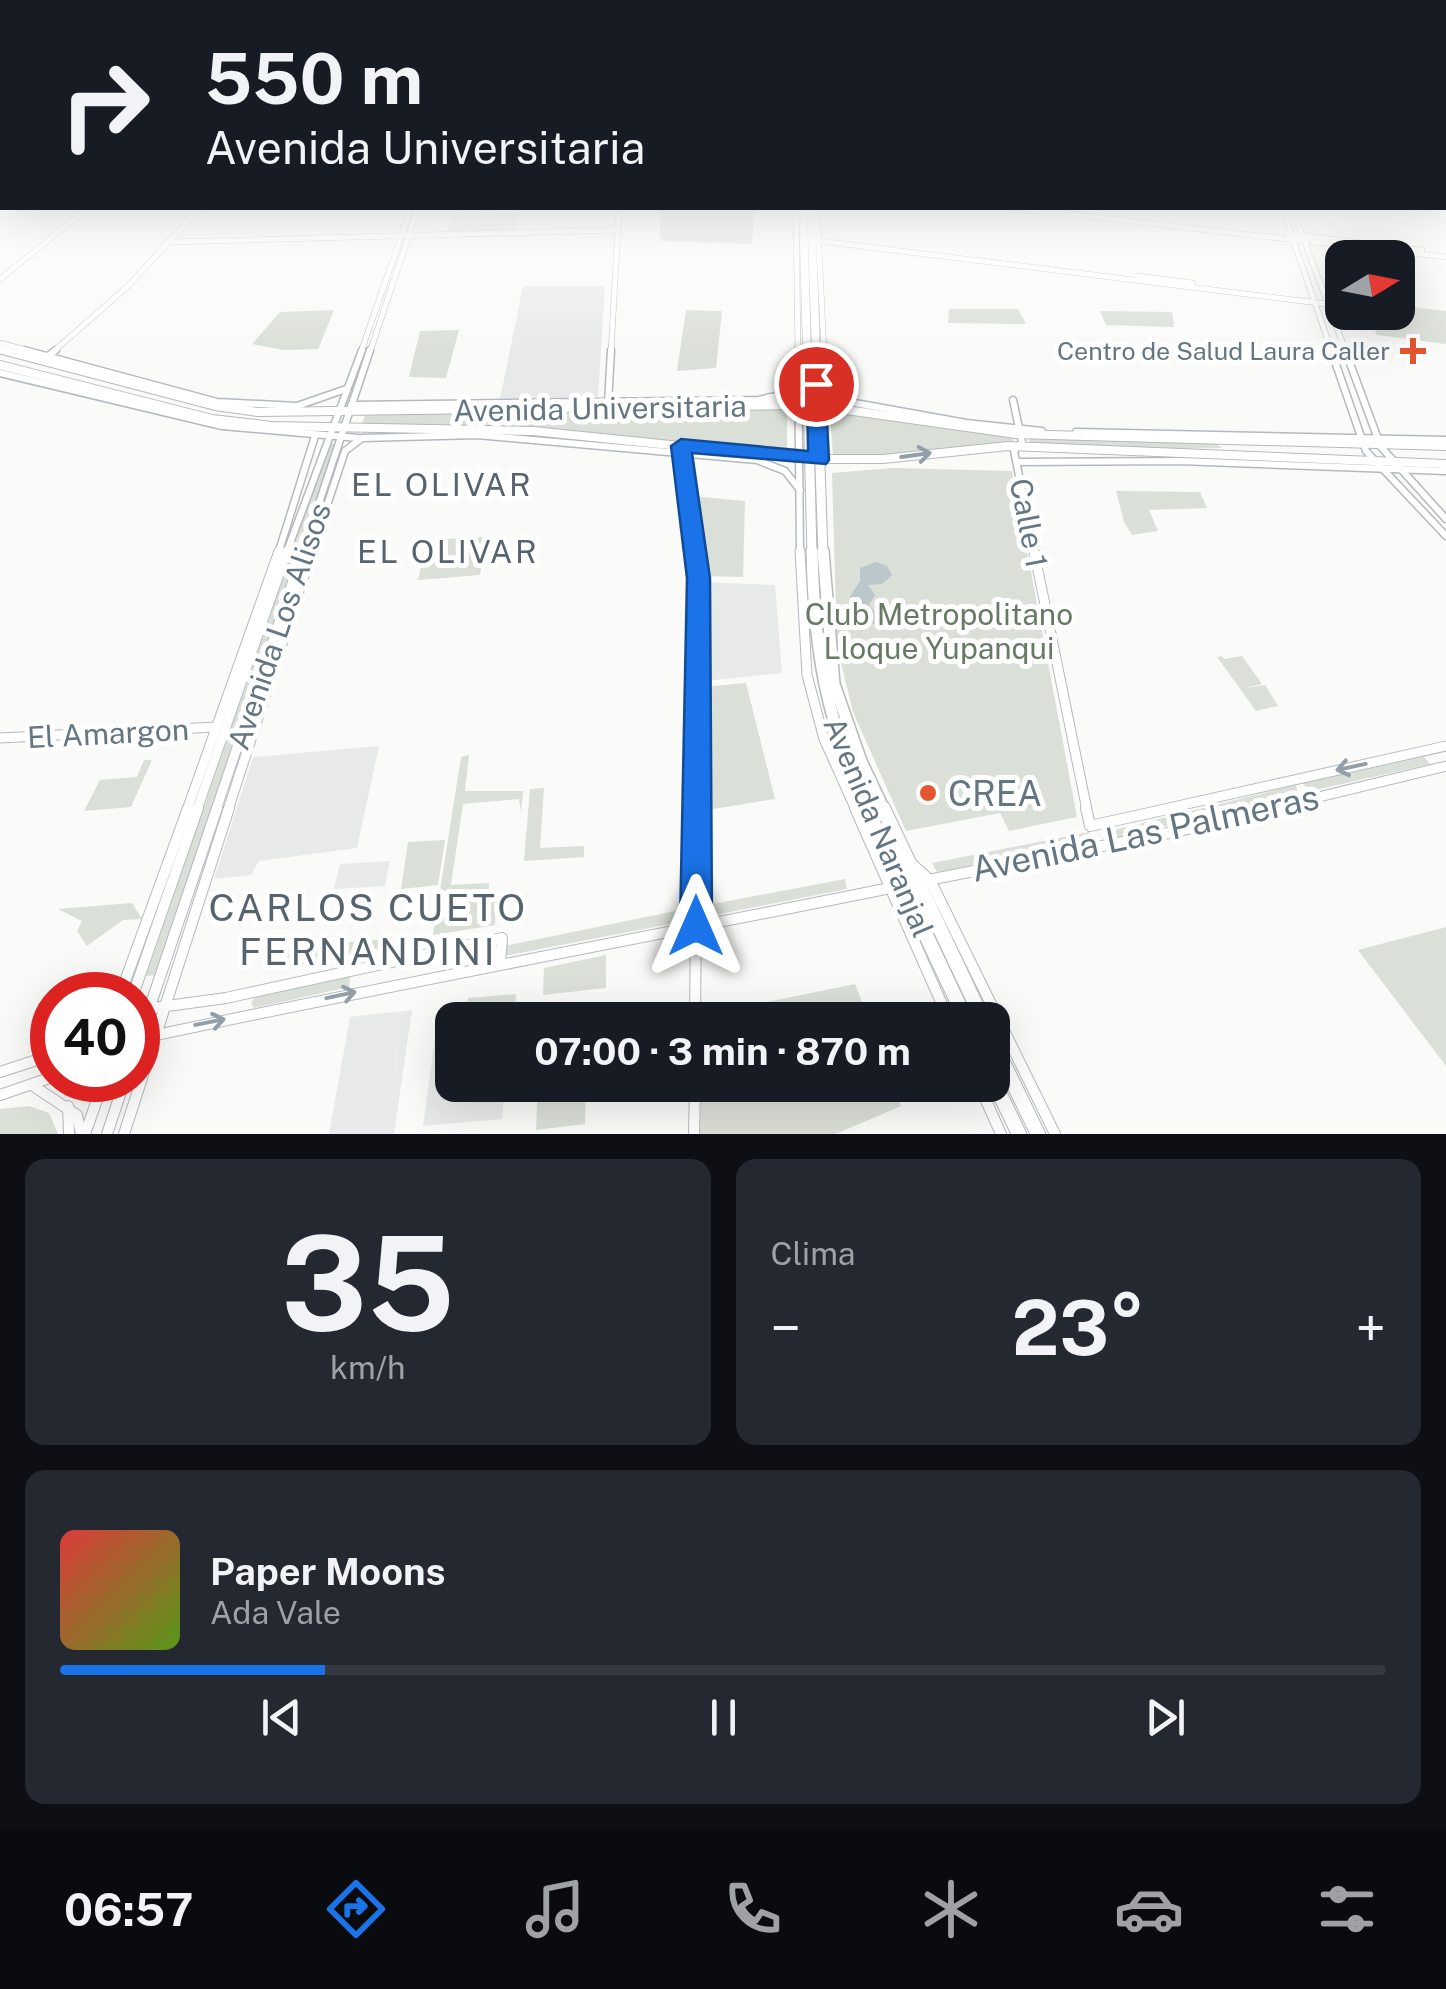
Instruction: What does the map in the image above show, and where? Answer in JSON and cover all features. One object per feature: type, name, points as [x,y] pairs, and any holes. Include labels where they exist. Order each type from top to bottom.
[{"type":"highway","name":"Avenida Naranjal","points":[[801,245],[810,401],[809,459],[834,684],[900,861],[924,882],[975,1002]]},
{"type":"highway","name":"Avenida Naranjal","points":[[810,401],[821,384],[816,245]]},
{"type":"highway","points":[[768,400],[810,401]]},
{"type":"highway","name":"Avenida Naranjal","points":[[900,861],[896,887],[957,1002]]},
{"type":"highway","points":[[1010,1077],[1038,1134]]},
{"type":"highway","points":[[1004,1102],[1019,1134]]},
{"type":"main road","points":[[0,279],[42,245]]},
{"type":"main road","points":[[46,355],[80,331],[166,245]]},
{"type":"main road","name":"Avenida Los Alisos","points":[[157,972],[342,438],[367,344],[402,245]]},
{"type":"main road","points":[[608,405],[617,245]]},
{"type":"main road","name":"Avenida Naranjal","points":[[799,245],[798,380],[810,401]]},
{"type":"main road","points":[[864,245],[1325,302]]},
{"type":"main road","points":[[1295,245],[1361,439],[1379,466],[1446,536]]},
{"type":"main road","points":[[1306,245],[1325,299]]},
{"type":"main road","points":[[1362,245],[1446,255]]},
{"type":"main road","points":[[1337,330],[1378,439],[1396,467],[1446,519]]},
{"type":"main road","name":"Avenida Los Alisos","points":[[128,972],[324,434],[367,344]]},
{"type":"main road","name":"Avenida Universitaria","points":[[0,346],[216,402],[295,410],[346,389]]},
{"type":"main road","name":"Avenida Universitaria","points":[[0,346],[215,406],[335,412],[379,405],[810,401],[1022,432],[1229,438]]},
{"type":"main road","name":"Avenida Universitaria","points":[[0,365],[168,412]]},
{"type":"main road","name":"Avenida Universitaria","points":[[0,373],[168,412],[342,438],[448,433],[809,459],[883,459],[1014,446],[1250,454],[1310,462]]},
{"type":"main road","points":[[53,378],[64,389]]},
{"type":"main road","name":"Avenida Universitaria","points":[[676,405],[768,400],[784,394],[798,380]]},
{"type":"main road","points":[[356,388],[379,405]]},
{"type":"main road","points":[[1013,400],[1022,432]]},
{"type":"main road","points":[[433,412],[456,405]]},
{"type":"main road","name":"Avenida Universitaria","points":[[351,409],[433,412],[608,405]]},
{"type":"main road","name":"Avenida Universitaria","points":[[278,429],[324,434],[345,427],[533,431],[766,462],[785,471],[800,490]]},
{"type":"main road","points":[[436,428],[448,433]]},
{"type":"main road","name":"Avenida Universitaria","points":[[1022,432],[1446,443]]},
{"type":"main road","name":"Calle 1","points":[[1022,432],[1022,442],[1014,446],[1090,826]]},
{"type":"main road","name":"Avenida Los Alisos","points":[[141,972],[324,434]]},
{"type":"main road","name":"Avenida Universitaria","points":[[350,445],[362,438]]},
{"type":"main road","points":[[1244,438],[1240,447],[1250,454]]},
{"type":"main road","name":"Avenida Universitaria","points":[[1244,438],[1288,442],[1361,439]]},
{"type":"main road","points":[[1217,440],[1228,448],[1224,454]]},
{"type":"main road","name":"Avenida Los Alisos","points":[[160,1020],[341,460],[350,445]]},
{"type":"main road","points":[[681,449],[698,578],[695,1002]]},
{"type":"main road","name":"Avenida Naranjal","points":[[809,459],[800,490],[801,609],[810,687],[834,767],[896,887],[943,1002]]},
{"type":"main road","name":"Avenida Universitaria","points":[[1018,462],[1310,462],[1446,467]]},
{"type":"main road","name":"El Amargon","points":[[0,738],[216,727]]},
{"type":"main road","name":"Avenida Las Palmeras","points":[[1090,826],[1446,746]]},
{"type":"main road","name":"Avenida Las Palmeras","points":[[160,1033],[1178,831],[1446,766]]},
{"type":"main road","name":"Avenida Naranjal","points":[[924,882],[1054,1134]]},
{"type":"main road","points":[[160,1006],[251,992],[502,938],[500,964]]},
{"type":"main road","points":[[246,1015],[251,992]]},
{"type":"main road","points":[[0,1072],[30,1062]]},
{"type":"main road","points":[[0,1094],[30,1086]]},
{"type":"main road","points":[[61,1102],[76,1114],[83,1134]]},
{"type":"main road","points":[[83,1134],[95,1102]]},
{"type":"main road","points":[[107,1134],[118,1102]]},
{"type":"main road","name":"Avenida Los Alisos","points":[[124,1134],[134,1102]]},
{"type":"main road","points":[[694,1134],[695,1102]]},
{"type":"main road","points":[[987,1102],[1001,1134]]},
{"type":"main road","points":[[68,1106],[69,1134]]},
{"type":"shaded area","points":[[523,286],[605,286],[598,398],[500,399]]},
{"type":"shaded area","points":[[876,562],[887,566],[892,575],[882,584],[868,585],[875,595],[869,605],[881,619],[877,625],[862,620],[856,612],[860,601],[850,597],[860,581],[860,568]]},
{"type":"shaded area","points":[[703,582],[775,585],[782,673],[705,681]]},
{"type":"shaded area","points":[[379,746],[357,848],[259,861],[251,875],[214,879],[253,757]]},
{"type":"shaded area","points":[[390,861],[385,886],[334,889],[340,864]]},
{"type":"shaded area","points":[[412,1010],[394,1134],[329,1134],[350,1017]]},
{"type":"shaded area","points":[[435,1039],[435,1102],[504,1102],[502,1119],[423,1126]]},
{"type":"green space","points":[[1415,307],[1446,311],[1446,344],[1377,335],[1375,330],[1415,330]]},
{"type":"green space","points":[[949,309],[1018,309],[1026,324],[948,323]]},
{"type":"green space","points":[[334,310],[318,349],[284,350],[252,344],[280,312]]},
{"type":"green space","points":[[686,310],[722,311],[716,368],[677,371]]},
{"type":"green space","points":[[1100,311],[1172,312],[1174,327],[1106,325]]},
{"type":"green space","points":[[459,330],[446,378],[409,377],[420,331]]},
{"type":"green space","points":[[787,408],[787,454],[541,429],[362,424],[366,413]]},
{"type":"green space","points":[[830,411],[1011,436],[1014,441],[885,456],[833,456]]},
{"type":"green space","points":[[1029,436],[1215,443],[1222,448],[1030,444]]},
{"type":"green space","points":[[329,444],[338,444],[158,972],[147,972]]},
{"type":"green space","name":"Club Metropolitano Lloque Yupanqui","points":[[892,468],[1012,471],[1077,817],[1009,831],[1000,813],[906,831],[853,712],[837,646],[832,473]]},
{"type":"green space","points":[[1116,491],[1200,492],[1207,508],[1149,510],[1158,531],[1132,535],[1124,522]]},
{"type":"green space","points":[[692,496],[745,501],[743,577],[702,576]]},
{"type":"green space","points":[[485,537],[480,575],[418,580],[427,540]]},
{"type":"green space","points":[[1242,656],[1262,684],[1245,688],[1265,685],[1278,706],[1256,711],[1217,657]]},
{"type":"green space","points":[[746,683],[775,799],[701,811],[702,687]]},
{"type":"green space","points":[[469,755],[465,791],[523,791],[521,812],[519,799],[463,804],[451,885],[489,883],[488,899],[496,899],[495,925],[433,935],[461,757]]},
{"type":"green space","points":[[1424,757],[1430,764],[1311,791],[1302,783]]},
{"type":"green space","points":[[144,760],[152,760],[131,807],[84,811],[100,780],[137,777]]},
{"type":"green space","points":[[1296,785],[1298,795],[1116,838],[1110,831]]},
{"type":"green space","points":[[544,788],[540,848],[584,846],[584,857],[524,861],[530,789]]},
{"type":"green space","points":[[1089,832],[1094,843],[937,872],[932,863]]},
{"type":"green space","points":[[445,840],[438,885],[401,889],[408,842]]},
{"type":"green space","points":[[845,879],[847,889],[709,916],[708,905]]},
{"type":"green space","points":[[132,903],[142,919],[123,920],[87,946],[77,931],[82,921],[58,909]]},
{"type":"green space","points":[[680,910],[680,922],[504,956],[504,946]]},
{"type":"green space","points":[[1446,927],[1446,1066],[1358,950]]},
{"type":"green space","points":[[386,939],[385,947],[283,968],[289,947]]},
{"type":"green space","points":[[606,955],[606,988],[543,995],[544,968]]},
{"type":"green space","points":[[350,976],[349,987],[254,1008],[251,1003],[257,995]]},
{"type":"green space","points":[[855,984],[862,1002],[767,1002]]},
{"type":"green space","points":[[516,994],[515,1002],[467,1002],[468,998]]},
{"type":"green space","points":[[537,1102],[586,1102],[585,1124],[536,1130]]},
{"type":"green space","points":[[701,1102],[899,1102],[901,1106],[836,1134],[700,1134]]},
{"type":"green space","points":[[29,1106],[49,1113],[58,1134],[0,1134],[0,1109]]},
{"type":"place","name":"Centro de Salud Laura Caller","points":[[1413,351]]},
{"type":"place","name":"CREA","points":[[928,793]]},
{"type":"district","name":"EL OLIVAR","points":[[442,484]]},
{"type":"district","name":"EL OLIVAR","points":[[448,551]]},
{"type":"district","name":"CARLOS CUETO FERNANDINI","points":[[368,929]]},
{"type":"route","points":[[696,926],[698,578],[681,446],[819,460],[816,384]]}]
